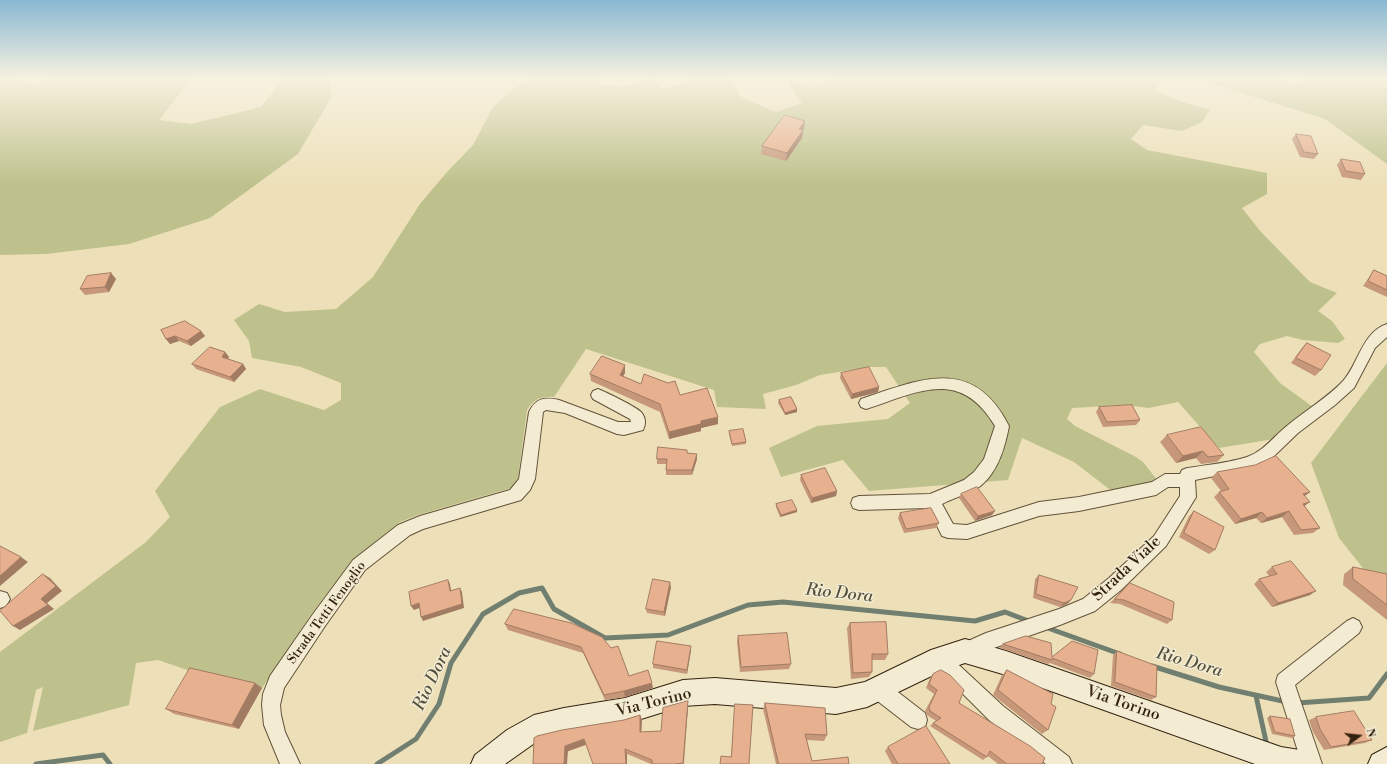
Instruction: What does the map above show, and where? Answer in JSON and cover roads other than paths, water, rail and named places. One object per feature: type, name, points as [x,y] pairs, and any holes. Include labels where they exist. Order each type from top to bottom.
[{"type":"street","points":[[932,501],[948,531],[967,532],[1040,509],[1079,504],[1156,488],[1165,481],[1187,480],[1187,476],[1249,463],[1266,455],[1293,429],[1330,401],[1349,384],[1370,345],[1387,330]]},
{"type":"street","points":[[859,503],[932,501],[974,482],[986,469],[999,444],[1002,426],[997,415],[981,397],[966,388],[949,383],[930,386],[866,403]]},
{"type":"street","name":"Strada Tetti Fenoglio","points":[[290,764],[270,718],[273,691],[319,620],[359,565],[404,530],[420,523],[514,495],[520,490],[527,479],[536,412],[538,407],[545,403],[565,407],[618,428],[624,429],[638,426],[638,420],[635,416],[598,394]]},
{"type":"street","name":"Strada Viale","points":[[965,651],[1089,605],[1115,584],[1160,541],[1188,497],[1187,480]]},
{"type":"street","points":[[1312,764],[1285,682],[1353,627]]},
{"type":"street","points":[[965,651],[940,659],[996,713],[1062,764]]},
{"type":"street","name":"Via Torino","points":[[965,651],[1006,663],[1272,757],[1306,764]]},
{"type":"street","name":"Via Torino","points":[[484,764],[516,739],[534,728],[625,710],[684,693],[715,691],[836,701],[867,694],[940,659]]},
{"type":"street","points":[[878,689],[918,720]]},
{"type":"street","points":[[1381,764],[1387,760]]},
{"type":"waterway","name":"Rio Dora","points":[[377,764],[416,739],[439,704],[451,663],[483,614],[519,593],[542,588],[554,609],[605,638],[668,635],[748,605],[783,602],[975,621],[1005,612],[1031,622]]},
{"type":"waterway","name":"Rio Dora","points":[[1045,627],[1120,654]]},
{"type":"waterway","name":"Rio Dora","points":[[1152,666],[1219,687],[1287,702]]},
{"type":"waterway","name":"Rio Dora","points":[[1297,703],[1369,698],[1387,674]]},
{"type":"waterway","points":[[1256,696],[1267,746]]},
{"type":"waterway","name":"Rio Dora","points":[[36,764],[103,755],[110,764]]}]
